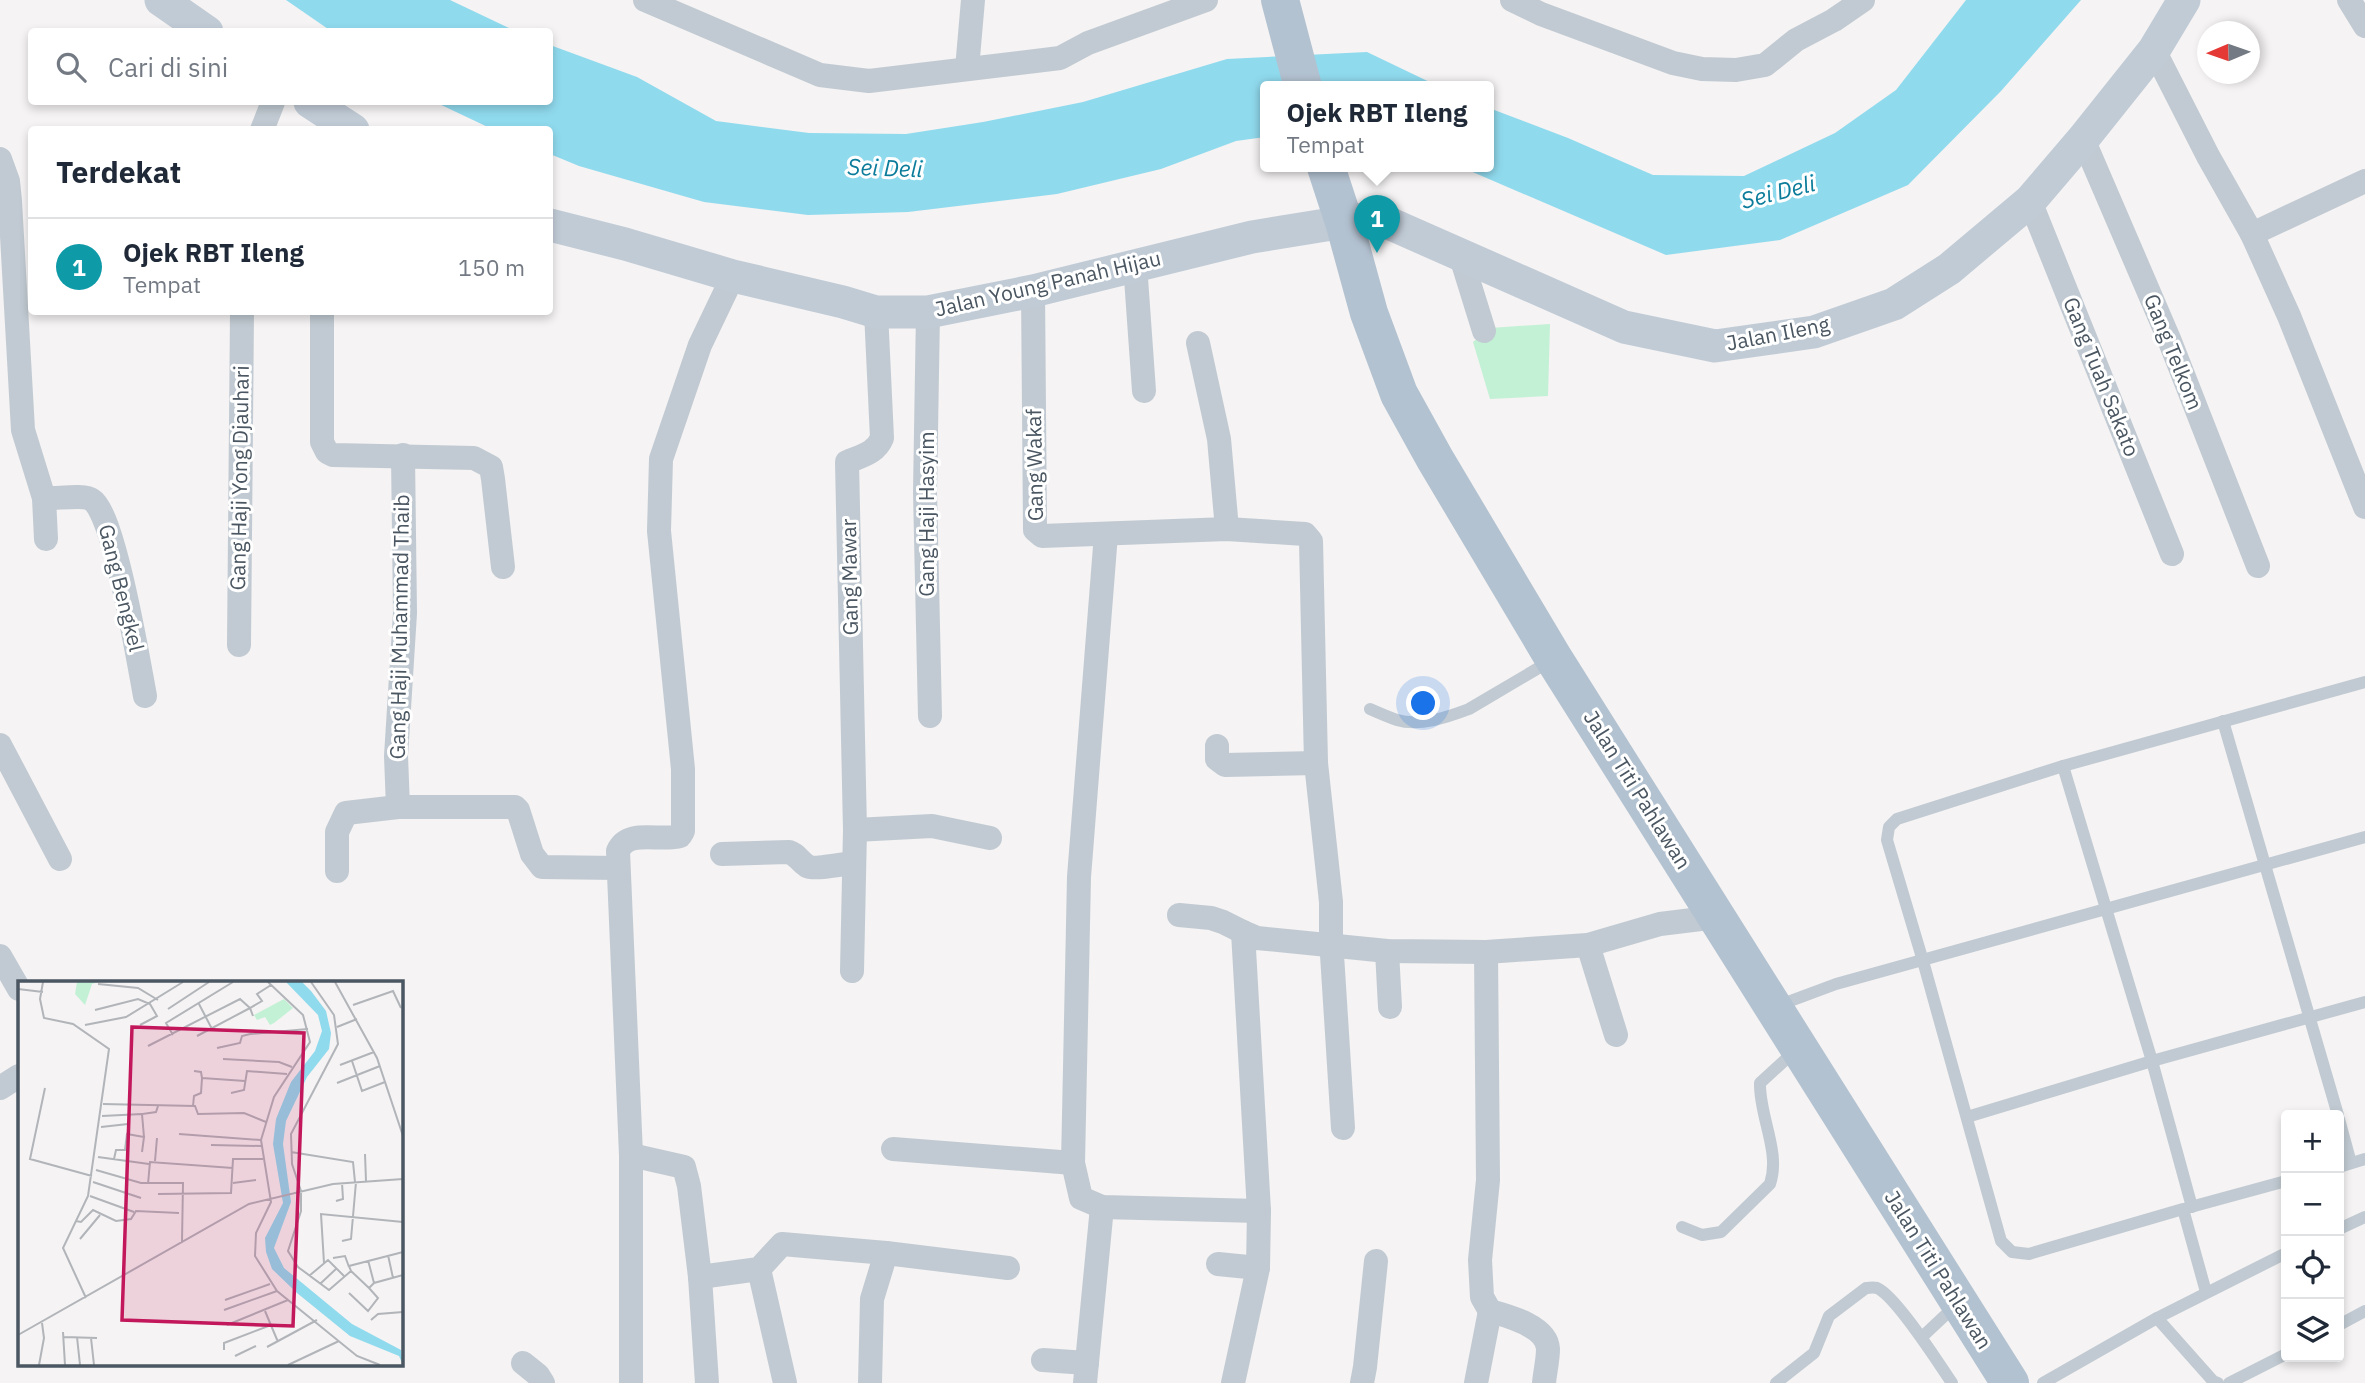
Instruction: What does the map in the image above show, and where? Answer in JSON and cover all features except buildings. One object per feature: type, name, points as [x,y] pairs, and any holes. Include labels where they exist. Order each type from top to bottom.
[{"type":"main road","points":[[1284,17],[1301,81]]},
{"type":"main road","name":"Jalan Titi Pahlawan","points":[[1328,176],[1344,222],[1369,313],[1399,394],[1435,459],[1554,659],[1714,911],[1797,1049],[2010,1383]]},
{"type":"street","points":[[161,0],[201,28]]},
{"type":"street","points":[[645,0],[820,75],[869,81],[1060,58],[1088,43],[1206,0]]},
{"type":"street","points":[[967,69],[973,0]]},
{"type":"street","points":[[1512,0],[1541,14],[1673,63],[1702,69],[1736,70],[1765,65],[1796,40],[1863,0]]},
{"type":"street","name":"Jalan Ileng","points":[[1344,222],[1375,217],[1624,327],[1715,346],[1814,332],[1894,304],[1949,269],[2029,201],[2154,50],[2184,0]]},
{"type":"street","points":[[2349,0],[2365,26]]},
{"type":"street","points":[[2154,50],[2208,156],[2252,234],[2289,316],[2365,507]]},
{"type":"street","points":[[264,126],[272,105]]},
{"type":"street","points":[[314,105],[343,126]]},
{"type":"street","name":"Gang Telkom","points":[[2083,139],[2169,339],[2258,566]]},
{"type":"street","points":[[0,159],[8,181],[10,201],[23,430],[44,498],[46,539]]},
{"type":"street","points":[[2252,234],[2363,187]]},
{"type":"street","name":"Gang Tuah Sakato","points":[[2029,201],[2172,554]]},
{"type":"street","name":"Jalan Young Panah Hijau","points":[[553,226],[733,276],[876,312],[928,312],[1032,291],[1252,237],[1344,222]]},
{"type":"street","points":[[1461,257],[1484,331]]},
{"type":"street","points":[[1135,264],[1144,391]]},
{"type":"street","points":[[631,1383],[631,1155],[618,851],[621,843],[631,838],[671,838],[681,836],[683,831],[683,769],[659,531],[661,459],[700,345],[733,276]]},
{"type":"street","name":"Gang Wakaf","points":[[1032,291],[1035,530],[1042,536],[1227,529],[1305,534],[1311,541],[1315,763],[1331,902],[1343,1128]]},
{"type":"street","name":"Gang Mawar","points":[[852,971],[855,830],[848,462],[871,452],[879,446],[882,438],[876,312]]},
{"type":"street","name":"Gang Haji Hasyim","points":[[928,312],[925,492],[930,716]]},
{"type":"street","name":"Gang Haji Yong Djauhari","points":[[239,645],[242,315]]},
{"type":"street","points":[[321,315],[322,442],[327,452],[334,455],[474,458],[491,467],[503,567]]},
{"type":"street","points":[[1198,344],[1219,439],[1227,529]]},
{"type":"street","name":"Gang Haji Muhammad Thaib","points":[[398,807],[396,756],[405,613],[403,455]]},
{"type":"street","name":"Gang Bengkel","points":[[44,498],[89,497],[101,509],[118,560],[145,695]]},
{"type":"street","points":[[1106,534],[1076,920],[1073,1163],[1081,1198],[1102,1207],[1259,1211]]},
{"type":"street","points":[[0,745],[60,859]]},
{"type":"street","points":[[1217,746],[1217,759],[1225,765],[1315,763]]},
{"type":"street","points":[[337,871],[337,832],[346,813],[398,807],[515,807],[532,854],[542,867],[618,868]]},
{"type":"street","points":[[855,830],[932,826],[990,838]]},
{"type":"street","points":[[722,854],[789,852],[797,854],[806,866],[813,867],[853,863]]},
{"type":"street","points":[[1179,915],[1211,918],[1257,938],[1332,943],[1387,951],[1486,952],[1588,945],[1714,911]]},
{"type":"street","points":[[1233,1383],[1258,1268],[1259,1211],[1243,932]]},
{"type":"street","points":[[1588,945],[1616,1035]]},
{"type":"street","points":[[1387,951],[1390,1007]]},
{"type":"street","points":[[1476,1383],[1490,1311],[1482,1297],[1480,1261],[1488,1180],[1486,952]]},
{"type":"street","points":[[0,956],[18,987]]},
{"type":"street","points":[[0,1088],[18,1077]]},
{"type":"street","points":[[893,1149],[1073,1163]]},
{"type":"street","points":[[631,1155],[684,1167],[700,1277],[707,1383]]},
{"type":"street","points":[[1043,1360],[1086,1373],[1102,1207]]},
{"type":"street","points":[[700,1277],[759,1269],[782,1244],[837,1247],[1008,1268]]},
{"type":"street","points":[[870,1383],[872,1299],[886,1253]]},
{"type":"street","points":[[1362,1383],[1377,1261]]},
{"type":"street","points":[[1218,1264],[1258,1268]]},
{"type":"street","points":[[759,1269],[785,1383]]},
{"type":"street","points":[[1490,1311],[1520,1319],[1545,1337],[1548,1348],[1544,1383]]},
{"type":"street","points":[[523,1363],[538,1375],[543,1383]]},
{"type":"lane","points":[[1370,709],[1398,721],[1408,722],[1458,713],[1554,659]]},
{"type":"lane","points":[[2281,1182],[2029,1254],[2012,1252],[2001,1241],[1887,840],[1889,827],[1897,819],[2063,766],[2365,682]]},
{"type":"lane","points":[[2223,722],[2336,1110]]},
{"type":"lane","points":[[2063,766],[2152,1061],[2206,1292]]},
{"type":"lane","points":[[1772,1007],[1836,984],[2365,837]]},
{"type":"lane","points":[[1966,1117],[2152,1061],[2365,1002]]},
{"type":"lane","points":[[1682,1227],[1702,1235],[1721,1232],[1770,1184],[1773,1159],[1760,1083],[1762,1078],[1797,1049]]},
{"type":"lane","points":[[2345,1165],[2365,1159]]},
{"type":"lane","points":[[2344,1227],[2365,1217]]},
{"type":"lane","points":[[2043,1383],[2157,1318],[2281,1255]]},
{"type":"lane","points":[[1776,1383],[1814,1353],[1829,1317],[1866,1288],[1877,1288],[1884,1293],[1922,1337],[1952,1383]]},
{"type":"lane","points":[[1922,1337],[1958,1302]]},
{"type":"lane","points":[[2344,1322],[2365,1311]]},
{"type":"lane","points":[[2157,1318],[2213,1381],[2218,1383]]},
{"type":"lane","points":[[2229,1383],[2281,1357]]},
{"type":"green space","points":[[1550,324],[1548,396],[1490,399],[1473,342],[1490,328]]},
{"type":"water","points":[[286,0],[450,0],[509,28],[327,28]]},
{"type":"water","name":"Sei Deli","points":[[1966,0],[2081,0],[2001,91],[1908,185],[1780,240],[1666,255],[1473,172],[1494,172],[1494,110],[1653,175],[1744,176],[1835,133],[1896,90]]},
{"type":"water","name":"Sei Deli","points":[[553,46],[637,77],[716,121],[809,133],[906,134],[983,122],[1083,102],[1227,59],[1367,52],[1427,81],[1260,81],[1260,138],[1236,141],[1161,169],[1057,194],[908,212],[808,215],[704,202],[579,166],[553,155],[553,126],[486,126],[441,105],[553,105]]},
{"type":"place","name":"Ojek RBT Ileng","points":[[1377,253]]}]
